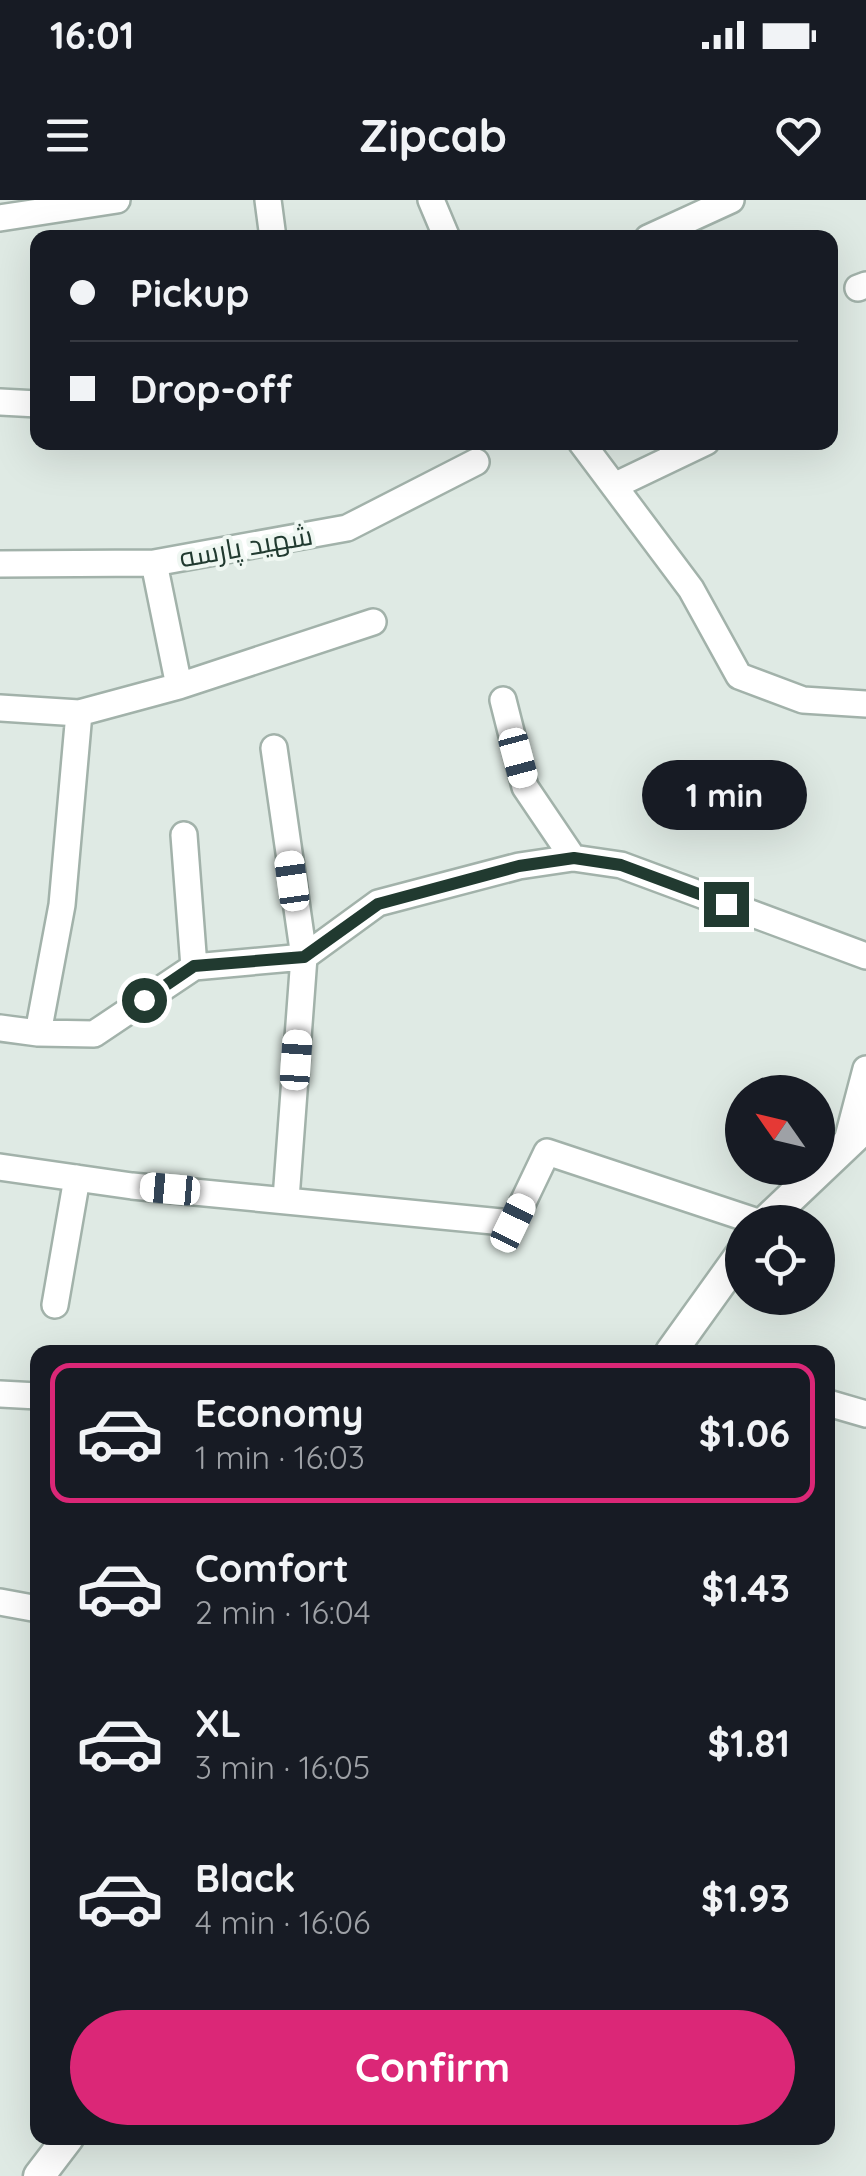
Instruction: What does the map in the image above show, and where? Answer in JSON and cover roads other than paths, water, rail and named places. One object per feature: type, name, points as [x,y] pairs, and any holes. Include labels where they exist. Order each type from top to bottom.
[{"type":"street","points":[[0,218],[117,200]]},
{"type":"street","points":[[268,200],[272,230]]},
{"type":"street","points":[[431,200],[443,230]]},
{"type":"street","points":[[665,230],[731,200]]},
{"type":"street","points":[[0,402],[30,404]]},
{"type":"street","points":[[587,450],[690,588],[739,676],[802,700],[866,704]]},
{"type":"street","points":[[614,486],[689,450]]},
{"type":"street","name":"شهید پارسه","points":[[0,564],[154,563],[347,528],[476,462]]},
{"type":"street","points":[[154,563],[179,686]]},
{"type":"street","points":[[0,708],[79,713],[179,686],[374,622]]},
{"type":"street","points":[[504,700],[526,787],[574,858]]},
{"type":"street","points":[[38,1033],[62,905],[79,713]]},
{"type":"street","points":[[274,748],[304,957],[286,1199]]},
{"type":"street","points":[[184,835],[194,966]]},
{"type":"street","points":[[0,1028],[94,1034],[194,966],[304,957],[378,904],[519,866],[574,858],[621,865],[866,956]]},
{"type":"street","points":[[781,1205],[856,1136],[866,1070]]},
{"type":"street","points":[[0,1167],[513,1223],[547,1152],[725,1210]]},
{"type":"street","points":[[56,1305],[78,1178]]},
{"type":"street","points":[[676,1345],[725,1277]]},
{"type":"street","points":[[0,1394],[30,1396]]},
{"type":"street","points":[[835,1405],[866,1414]]},
{"type":"street","points":[[0,1602],[30,1607]]},
{"type":"street","points":[[39,2176],[63,2145]]}]
